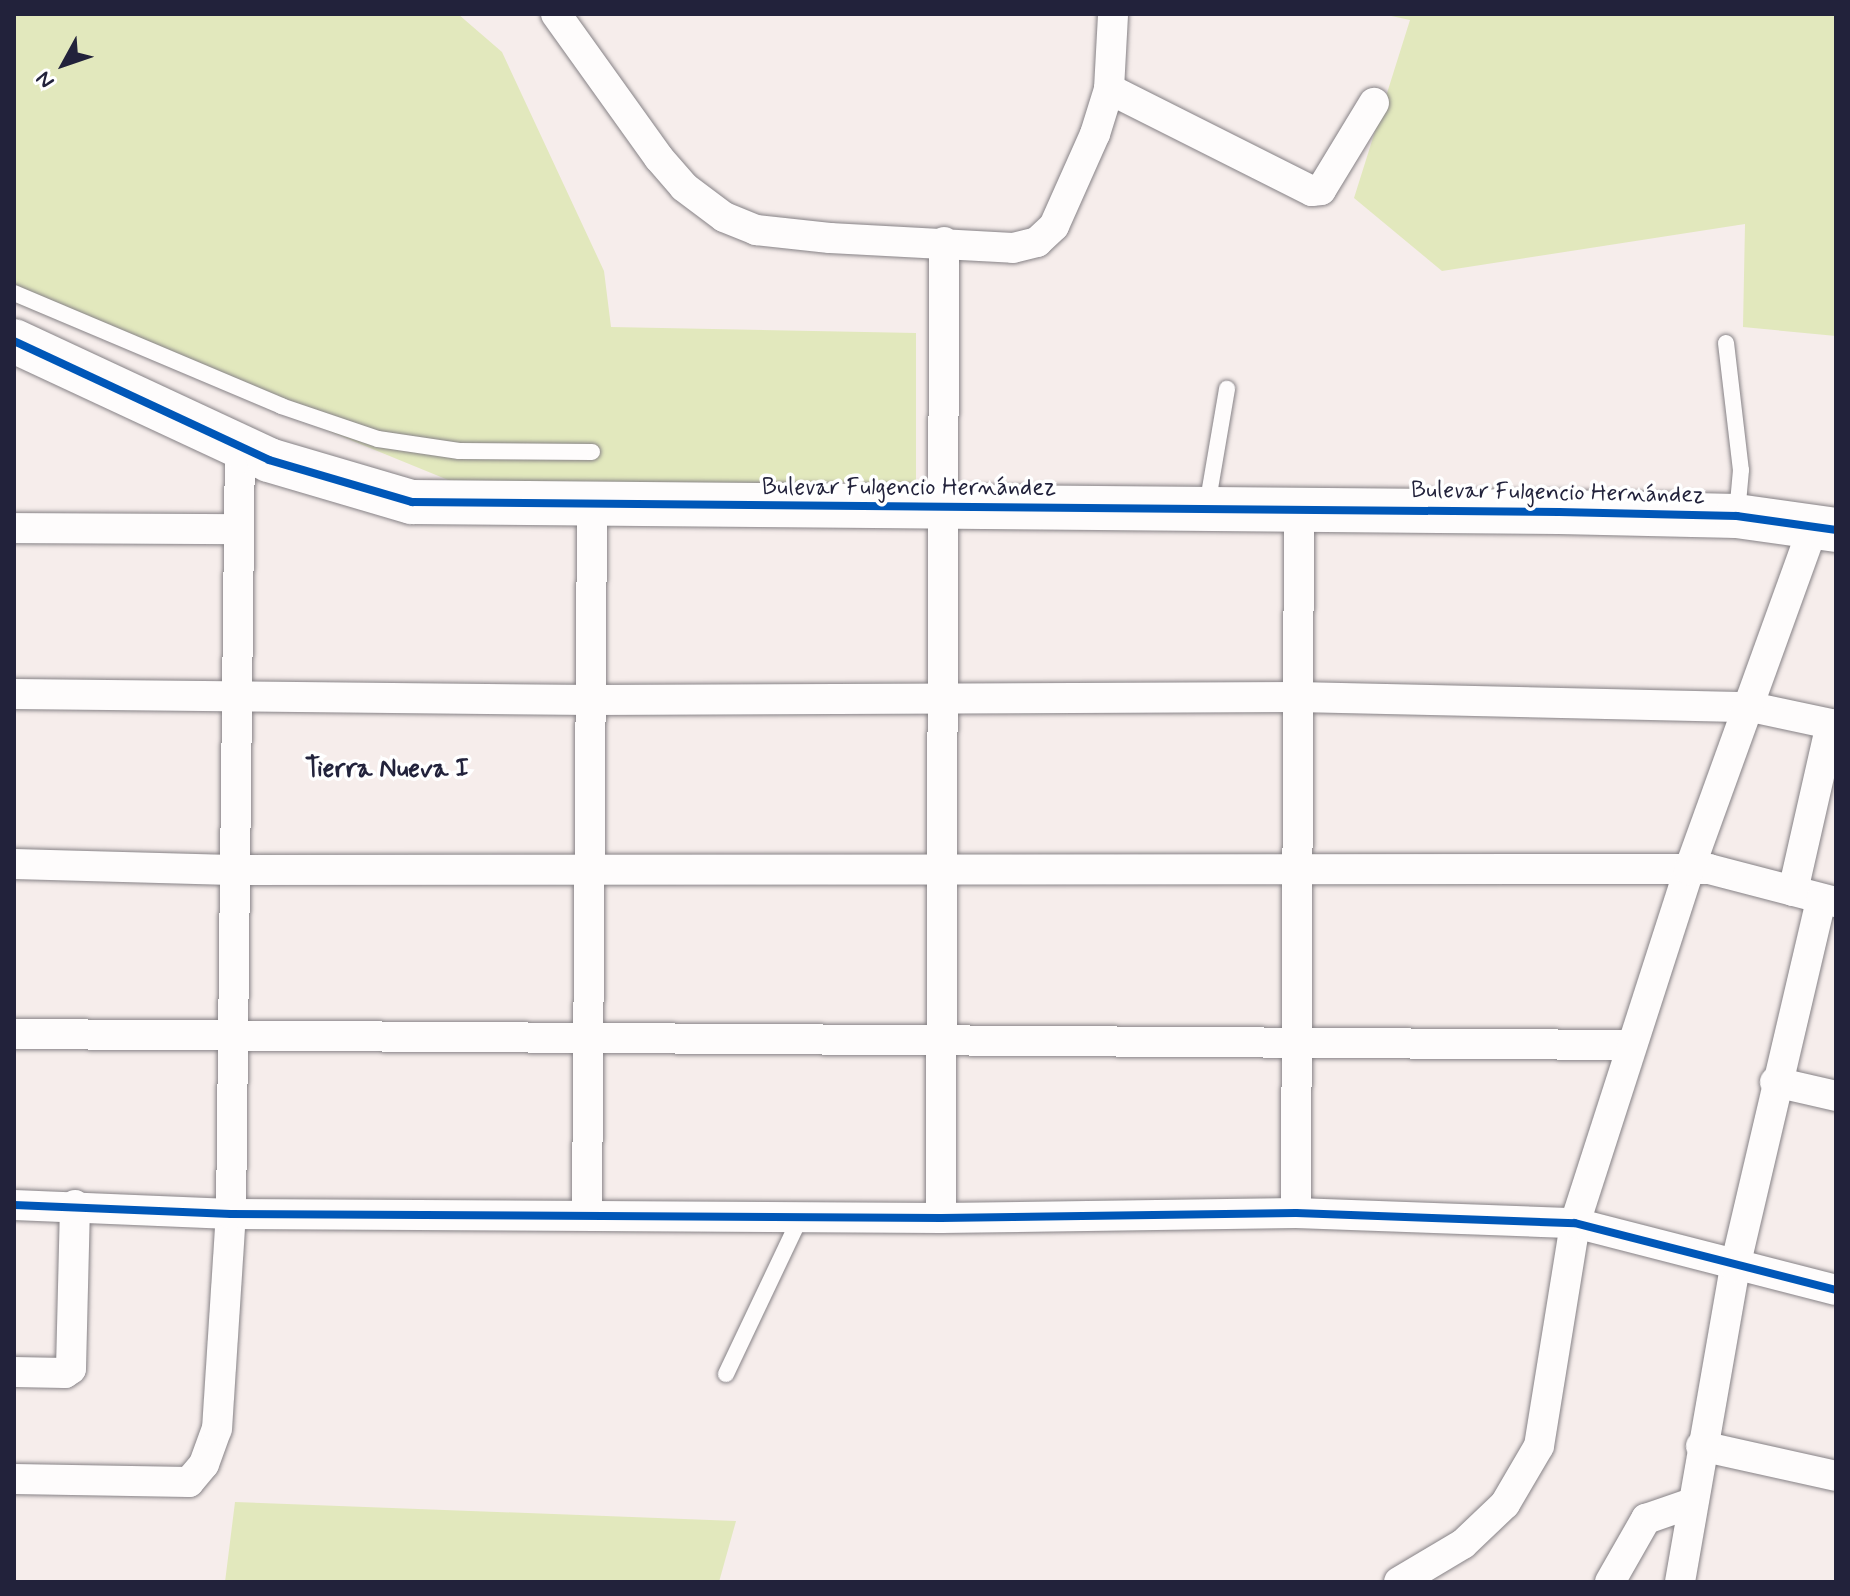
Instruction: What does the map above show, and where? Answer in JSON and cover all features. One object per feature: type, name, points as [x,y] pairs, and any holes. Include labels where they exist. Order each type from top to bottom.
[{"type":"street","points":[[556,14],[659,158],[684,187],[724,217],[756,230],[1013,248],[1037,242],[1054,226],[1109,89],[1113,14]]},
{"type":"street","points":[[1109,89],[1312,191],[1321,190],[1374,103]]},
{"type":"street","points":[[941,1218],[945,869],[944,242]]},
{"type":"street","name":"Bulevar Fulgencio Hernández","points":[[14,341],[240,446],[338,484],[412,502],[592,506],[1299,508],[1737,516],[1825,527]]},
{"type":"street","points":[[14,1479],[189,1482],[197,1476],[217,1429],[231,1214],[234,695],[240,446]]},
{"type":"street","points":[[587,1213],[592,506]]},
{"type":"street","points":[[1296,1213],[1299,508]]},
{"type":"street","points":[[1399,1582],[1463,1544],[1505,1504],[1539,1446],[1575,1223],[1630,1045],[1689,870],[1751,707],[1825,527]]},
{"type":"street","points":[[14,528],[236,529]]},
{"type":"street","points":[[14,694],[591,700],[1297,697],[1751,707],[1834,725],[1817,898],[1735,1267],[1701,1446],[1680,1582]]},
{"type":"street","points":[[14,864],[232,870],[1298,867],[1727,870],[1817,898]]},
{"type":"street","points":[[14,1034],[1630,1045]]},
{"type":"street","points":[[1775,1082],[1836,1096]]},
{"type":"street","points":[[14,1205],[75,1205],[231,1214],[587,1213],[941,1218],[1296,1213],[1575,1223],[1735,1267],[1836,1290]]},
{"type":"street","points":[[14,1372],[65,1373],[71,1369],[75,1205]]},
{"type":"street","points":[[1701,1446],[1836,1476]]},
{"type":"street","points":[[1610,1582],[1646,1519],[1692,1503]]},
{"type":"lane","points":[[14,293],[281,406],[378,439],[459,451],[592,452]]},
{"type":"lane","points":[[1726,343],[1741,470],[1737,516]]},
{"type":"lane","points":[[1207,508],[1227,389]]},
{"type":"lane","points":[[726,1374],[801,1216]]},
{"type":"green space","points":[[14,14],[458,14],[502,52],[604,271],[611,327],[916,333],[916,482],[458,484],[14,302]]},
{"type":"green space","points":[[1382,14],[1836,14],[1836,336],[1743,327],[1745,224],[1442,271],[1354,198],[1410,20]]},
{"type":"green space","points":[[235,1502],[736,1521],[719,1582],[225,1582]]},
{"type":"cycle path","points":[[14,341],[269,460],[412,502],[1559,512],[1737,516],[1836,530]]},
{"type":"cycle path","points":[[14,1205],[231,1214],[941,1218],[1296,1213],[1575,1223],[1836,1290]]},
{"type":"district","name":"Tierra Nueva I","points":[[387,770]]}]
